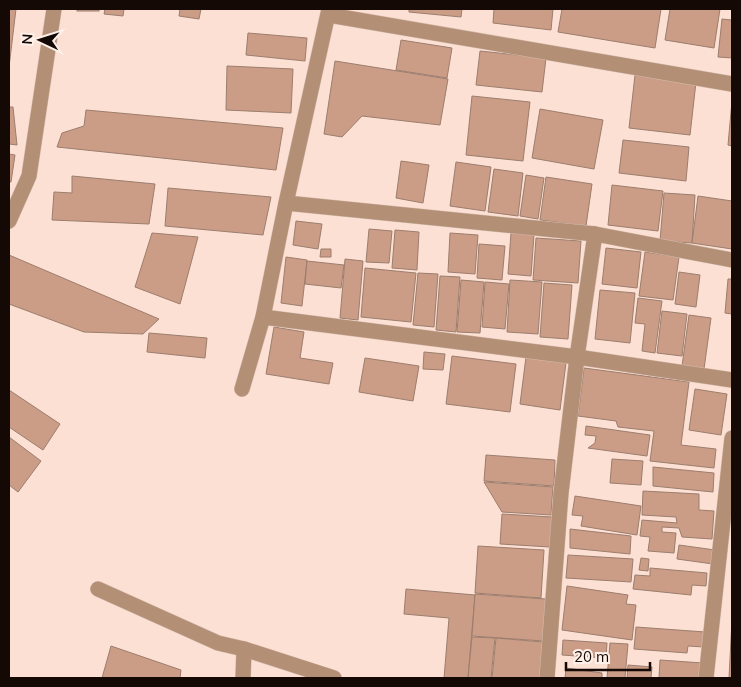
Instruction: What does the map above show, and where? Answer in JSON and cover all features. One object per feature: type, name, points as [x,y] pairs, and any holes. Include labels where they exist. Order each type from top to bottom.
[{"type":"street","points":[[9,221],[29,176],[54,9]]},
{"type":"street","points":[[242,389],[263,317],[286,203],[329,12],[732,84]]},
{"type":"street","points":[[286,203],[595,234],[732,260]]},
{"type":"street","points":[[547,678],[561,493],[577,357],[595,234]]},
{"type":"street","points":[[263,317],[577,357],[732,380]]},
{"type":"street","points":[[706,678],[732,438]]},
{"type":"street","points":[[98,589],[218,643],[244,649],[334,678]]},
{"type":"street","points":[[244,649],[244,678]]},
{"type":"building","points":[[9,9],[16,9],[9,67]]},
{"type":"building","points":[[77,9],[99,9],[99,11],[77,11]]},
{"type":"building","points":[[105,9],[124,9],[123,16],[104,14]]},
{"type":"building","points":[[180,9],[201,9],[199,19],[179,16]]},
{"type":"building","points":[[409,9],[462,9],[461,17],[409,12]]},
{"type":"building","points":[[494,9],[553,9],[551,30],[493,23]]},
{"type":"building","points":[[562,9],[661,9],[655,48],[558,32]]},
{"type":"building","points":[[670,9],[720,9],[714,48],[665,40]]},
{"type":"building","points":[[722,19],[732,20],[732,58],[718,57]]},
{"type":"building","points":[[248,33],[307,38],[305,61],[246,55]]},
{"type":"building","points":[[401,40],[452,48],[447,78],[396,70]]},
{"type":"building","points":[[480,51],[546,58],[542,92],[476,85]]},
{"type":"building","points":[[335,61],[448,79],[440,125],[362,116],[342,137],[324,134]]},
{"type":"building","points":[[227,66],[293,69],[291,113],[226,110]]},
{"type":"building","points":[[635,75],[696,82],[690,135],[629,128]]},
{"type":"building","points":[[472,96],[530,102],[523,161],[466,155]]},
{"type":"building","points":[[732,101],[732,146],[728,145]]},
{"type":"building","points":[[9,107],[13,107],[17,145],[9,144]]},
{"type":"building","points":[[540,109],[603,120],[594,169],[532,158]]},
{"type":"building","points":[[86,110],[283,128],[276,170],[57,147],[62,133],[84,126]]},
{"type":"building","points":[[623,140],[689,147],[686,181],[619,173]]},
{"type":"building","points":[[9,154],[15,155],[11,182],[9,182]]},
{"type":"building","points":[[401,161],[429,165],[423,203],[396,198]]},
{"type":"building","points":[[456,162],[491,167],[485,211],[450,206]]},
{"type":"building","points":[[494,169],[523,173],[518,216],[488,212]]},
{"type":"building","points":[[526,175],[544,178],[538,219],[520,216]]},
{"type":"building","points":[[72,176],[155,184],[149,224],[52,220],[54,192],[72,193]]},
{"type":"building","points":[[546,177],[592,184],[586,226],[540,220]]},
{"type":"building","points":[[612,185],[663,191],[658,231],[608,225]]},
{"type":"building","points":[[168,188],[271,197],[263,235],[165,226]]},
{"type":"building","points":[[664,193],[695,195],[692,243],[660,241]]},
{"type":"building","points":[[698,196],[732,201],[732,249],[692,243]]},
{"type":"building","points":[[296,221],[322,224],[318,249],[293,245]]},
{"type":"building","points":[[369,229],[392,231],[389,263],[366,262]]},
{"type":"building","points":[[395,230],[419,232],[417,270],[392,268]]},
{"type":"building","points":[[152,233],[198,237],[180,304],[135,287]]},
{"type":"building","points":[[450,233],[478,235],[475,274],[448,272]]},
{"type":"building","points":[[511,233],[534,235],[531,276],[508,274]]},
{"type":"building","points":[[536,238],[581,241],[578,283],[533,280]]},
{"type":"building","points":[[479,244],[505,246],[502,280],[477,278]]},
{"type":"building","points":[[606,248],[641,252],[637,288],[602,284]]},
{"type":"building","points":[[321,249],[331,249],[331,257],[320,257]]},
{"type":"building","points":[[645,252],[679,257],[673,300],[639,296]]},
{"type":"building","points":[[9,255],[159,319],[143,334],[84,332],[9,304]]},
{"type":"building","points":[[286,257],[307,260],[302,306],[281,303]]},
{"type":"building","points":[[345,259],[363,261],[358,320],[340,318]]},
{"type":"building","points":[[307,261],[344,265],[341,288],[305,284]]},
{"type":"building","points":[[365,268],[416,273],[411,322],[361,317]]},
{"type":"building","points":[[679,272],[700,275],[696,307],[675,304]]},
{"type":"building","points":[[418,273],[438,274],[434,327],[413,325]]},
{"type":"building","points":[[440,276],[460,277],[456,332],[436,330]]},
{"type":"building","points":[[728,279],[732,279],[732,314],[725,313]]},
{"type":"building","points":[[461,280],[484,282],[480,333],[457,332]]},
{"type":"building","points":[[510,280],[542,282],[538,334],[507,332]]},
{"type":"building","points":[[485,282],[509,284],[505,329],[482,327]]},
{"type":"building","points":[[544,283],[572,285],[568,339],[540,337]]},
{"type":"building","points":[[600,290],[635,293],[630,343],[595,339]]},
{"type":"building","points":[[638,298],[662,301],[655,353],[642,351],[645,324],[635,323]]},
{"type":"building","points":[[662,311],[687,314],[682,356],[657,353]]},
{"type":"building","points":[[689,315],[711,318],[704,369],[682,366]]},
{"type":"building","points":[[274,327],[304,332],[300,358],[333,363],[329,384],[266,374]]},
{"type":"building","points":[[149,333],[207,338],[205,358],[147,352]]},
{"type":"building","points":[[424,352],[445,354],[443,370],[423,369]]},
{"type":"building","points":[[452,356],[516,364],[510,412],[446,404]]},
{"type":"building","points":[[526,357],[566,363],[560,410],[520,404]]},
{"type":"building","points":[[365,358],[419,366],[413,401],[359,392]]},
{"type":"building","points":[[584,368],[689,382],[681,445],[716,449],[714,468],[650,461],[654,431],[618,427],[616,421],[578,416]]},
{"type":"building","points":[[695,389],[727,394],[721,435],[689,430]]},
{"type":"building","points":[[9,390],[60,424],[43,450],[9,427]]},
{"type":"building","points":[[586,426],[650,435],[647,456],[588,448],[595,443],[596,436],[585,435]]},
{"type":"building","points":[[9,437],[41,461],[18,492],[9,485]]},
{"type":"building","points":[[486,455],[555,460],[554,486],[484,481]]},
{"type":"building","points":[[612,459],[643,461],[641,485],[610,483]]},
{"type":"building","points":[[653,467],[714,473],[713,492],[653,486]]},
{"type":"building","points":[[484,482],[553,487],[551,515],[502,512]]},
{"type":"building","points":[[643,491],[699,494],[699,510],[714,511],[712,539],[682,537],[679,528],[662,527],[662,532],[676,533],[674,553],[648,551],[650,537],[640,536],[642,520],[677,523],[676,517],[642,515]]},
{"type":"building","points":[[575,496],[641,506],[637,535],[581,526],[583,516],[572,515]]},
{"type":"building","points":[[502,514],[552,517],[550,547],[500,544]]},
{"type":"building","points":[[570,529],[631,536],[630,554],[570,548]]},
{"type":"building","points":[[679,545],[715,550],[713,564],[677,559]]},
{"type":"building","points":[[478,546],[544,550],[541,598],[475,593]]},
{"type":"building","points":[[568,555],[633,559],[631,582],[566,578]]},
{"type":"building","points":[[641,558],[649,559],[648,571],[639,570]]},
{"type":"building","points":[[650,568],[707,573],[706,586],[692,585],[691,595],[633,589],[635,575],[650,576]]},
{"type":"building","points":[[567,586],[628,595],[626,604],[636,605],[632,640],[562,630]]},
{"type":"building","points":[[406,589],[475,595],[468,678],[444,678],[449,618],[404,614]]},
{"type":"building","points":[[475,594],[546,599],[543,641],[472,636]]},
{"type":"building","points":[[732,620],[732,678],[729,678]]},
{"type":"building","points":[[636,627],[705,632],[704,647],[688,646],[687,653],[634,649]]},
{"type":"building","points":[[472,637],[495,638],[491,678],[468,678]]},
{"type":"building","points":[[496,638],[543,642],[540,678],[492,678]]},
{"type":"building","points":[[563,640],[607,643],[606,658],[562,655]]},
{"type":"building","points":[[610,643],[628,644],[625,678],[607,678]]},
{"type":"building","points":[[111,646],[181,670],[180,678],[102,678]]},
{"type":"building","points":[[660,660],[703,663],[702,678],[659,678]]},
{"type":"building","points":[[628,665],[652,667],[651,678],[627,678]]},
{"type":"building","points":[[566,668],[602,673],[602,678],[565,678]]}]
